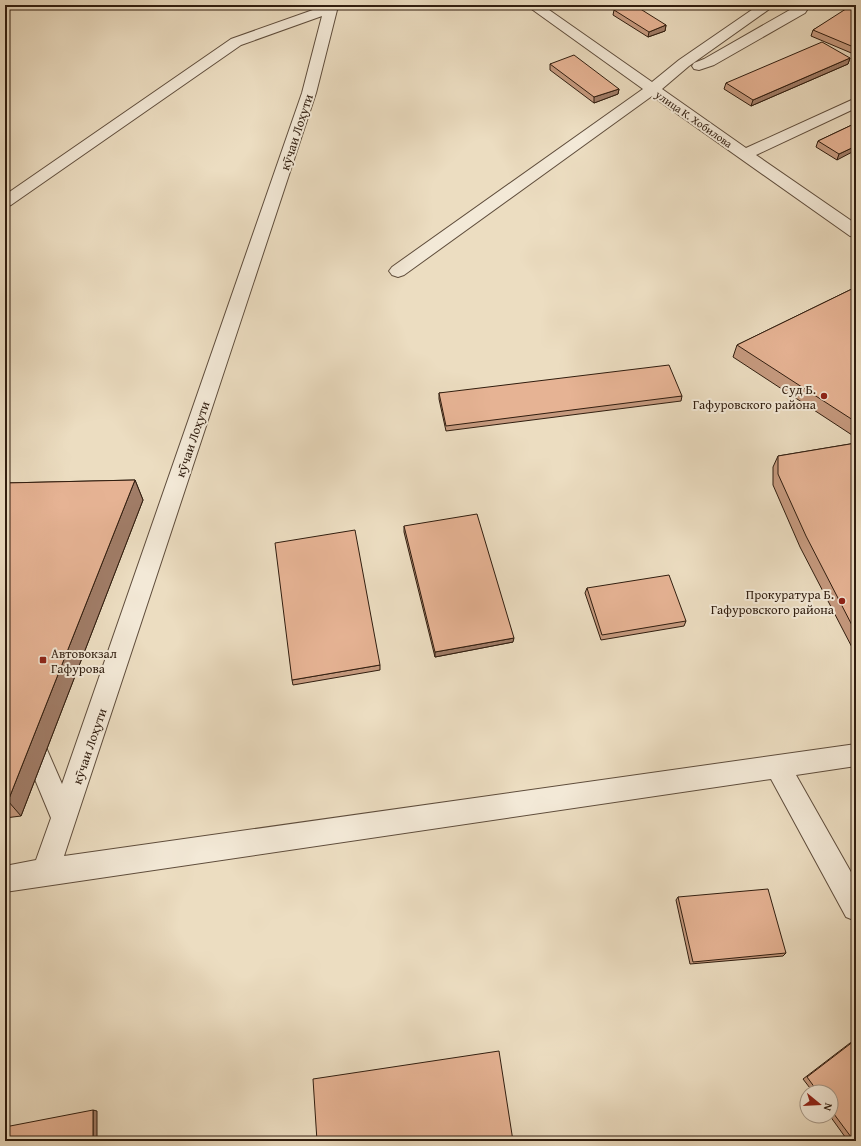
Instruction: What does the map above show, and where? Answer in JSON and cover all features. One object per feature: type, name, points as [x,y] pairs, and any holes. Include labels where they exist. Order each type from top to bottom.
[{"type":"street","name":"улица К. Хобилова","points":[[533,5],[651,90],[856,232]]},
{"type":"street","points":[[398,271],[669,77],[684,63],[768,5]]},
{"type":"street","points":[[5,202],[236,42],[333,7]]},
{"type":"street","name":"кӯчаи Лоҳути","points":[[45,872],[306,101],[333,7]]},
{"type":"street","points":[[669,77],[709,62],[800,10]]},
{"type":"street","points":[[745,154],[856,102]]},
{"type":"street","points":[[5,694],[14,700],[64,819]]},
{"type":"street","points":[[5,879],[856,755]]},
{"type":"street","points":[[778,767],[856,907]]},
{"type":"building","points":[[626,5],[634,5],[666,25],[649,32],[614,10]]},
{"type":"building","points":[[852,5],[856,5],[856,48],[813,30]]},
{"type":"building","points":[[822,42],[850,58],[753,100],[726,83]]},
{"type":"building","points":[[574,55],[619,89],[594,97],[550,64]]},
{"type":"building","points":[[856,123],[856,146],[839,154],[818,141]]},
{"type":"building","name":"Суд Б. Гафуровского района","points":[[856,287],[856,422],[737,345]]},
{"type":"building","points":[[669,365],[682,396],[446,426],[439,393]]},
{"type":"building","name":"Прокуратура Б. Гафуровского района","points":[[856,443],[856,633],[806,536],[778,474],[778,456]]},
{"type":"building","name":"Автовокзал Гафурова","points":[[135,480],[8,801],[5,802],[5,483]]},
{"type":"building","points":[[477,514],[514,638],[435,652],[404,526]]},
{"type":"building","points":[[355,530],[380,665],[292,680],[275,543]]},
{"type":"building","points":[[669,575],[686,621],[602,635],[587,588]]},
{"type":"building","points":[[768,889],[786,953],[693,962],[678,897]]},
{"type":"building","points":[[854,1041],[856,1044],[856,1141],[854,1141],[839,1121],[839,1084],[812,1084],[807,1077]]},
{"type":"building","points":[[499,1051],[513,1141],[317,1141],[313,1079]]},
{"type":"building","points":[[93,1110],[93,1141],[5,1141],[5,1127]]},
{"type":"place","name":"Суд Б. Гафуровского района","points":[[824,396]]},
{"type":"place","name":"Прокуратура Б. Гафуровского района","points":[[842,601]]},
{"type":"place","name":"Автовокзал Гафурова","points":[[43,660]]}]
